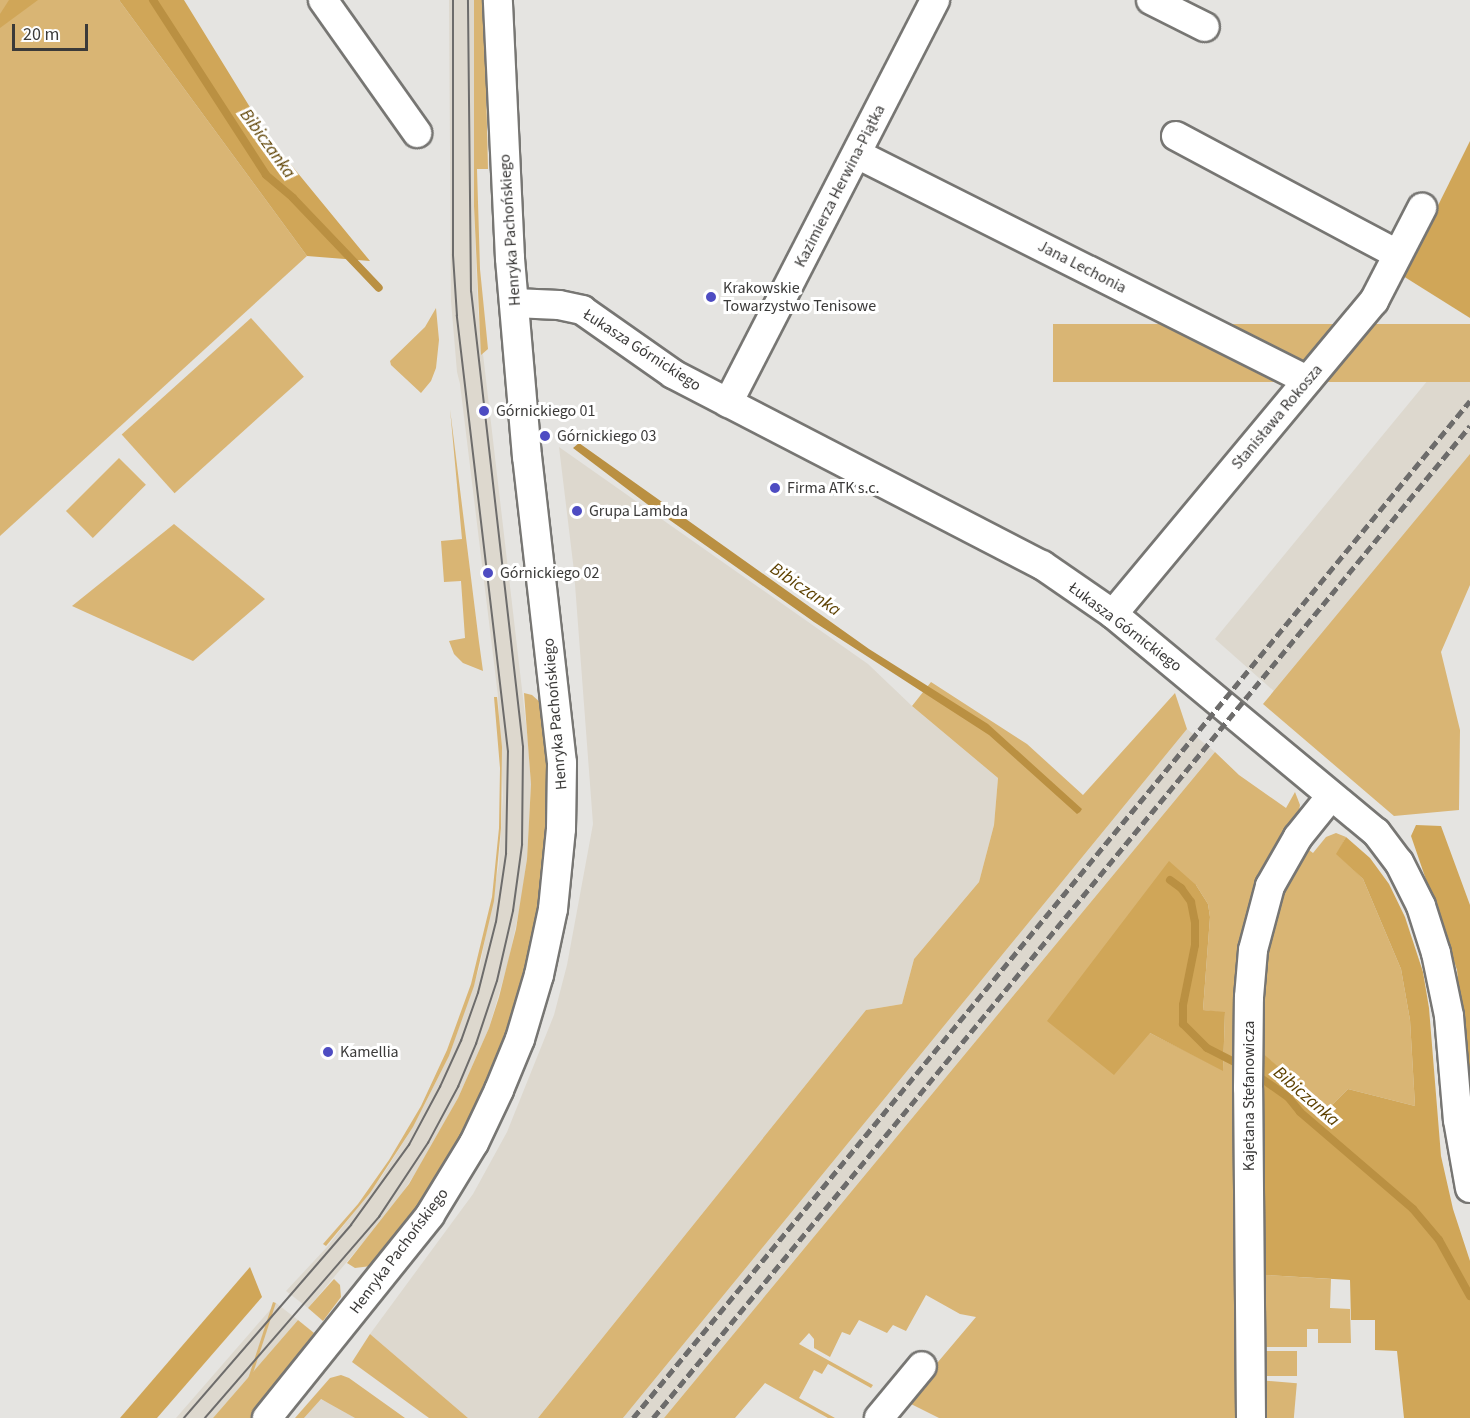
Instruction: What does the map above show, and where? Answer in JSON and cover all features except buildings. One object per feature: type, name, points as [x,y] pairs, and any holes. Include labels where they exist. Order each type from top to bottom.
[{"type":"street","points":[[323,0],[417,133]]},
{"type":"street","name":"Henryka Pachońskiego","points":[[267,1418],[403,1250],[460,1168],[492,1106],[512,1059],[533,999],[545,949],[558,870],[562,762],[527,457],[514,303],[498,0]]},
{"type":"street","name":"Kazimierza Herwina-Piątka","points":[[728,403],[935,0]]},
{"type":"street","points":[[1151,0],[1204,27]]},
{"type":"street","points":[[1176,136],[1397,254]]},
{"type":"street","name":"Jana Lechonia","points":[[857,154],[1307,380]]},
{"type":"street","name":"Stanisława Rokosza","points":[[1113,614],[1374,301],[1422,208]]},
{"type":"street","name":"Łukasza Górnickiego","points":[[514,303],[559,304],[582,310],[673,374],[1042,565],[1113,614],[1376,832],[1399,862],[1421,906],[1436,953],[1449,1016],[1458,1120],[1470,1188]]},
{"type":"street","name":"Kajetana Stefanowicza","points":[[1251,1418],[1248,1088],[1252,950],[1270,886],[1298,837],[1331,796]]},
{"type":"street","points":[[879,1418],[922,1366]]},
{"type":"shaded area","points":[[0,0],[119,0],[307,256],[0,536]]},
{"type":"shaded area","points":[[9,0],[38,0],[0,28],[0,14]]},
{"type":"shaded area","points":[[119,0],[184,0],[269,138],[370,261],[307,256]]},
{"type":"shaded area","points":[[449,0],[474,0],[474,206],[478,311],[528,741],[531,784],[527,859],[521,902],[508,963],[489,1028],[458,1098],[426,1157],[393,1207],[308,1308],[286,1291],[327,1247],[382,1176],[413,1127],[449,1056],[480,966],[499,864],[503,795],[498,696],[457,372],[451,301]]},
{"type":"shaded area","points":[[474,0],[484,0],[488,169],[477,169],[480,269],[488,349],[481,355],[474,206]]},
{"type":"shaded area","points":[[1470,141],[1470,318],[1403,276]]},
{"type":"shaded area","points":[[436,308],[439,340],[436,368],[431,381],[421,393],[391,365],[390,361],[425,327]]},
{"type":"shaded area","points":[[251,318],[304,377],[175,493],[122,434]]},
{"type":"shaded area","points":[[1053,324],[1470,324],[1470,382],[1053,382]]},
{"type":"shaded area","points":[[1470,329],[1470,468],[1284,700],[1215,639]]},
{"type":"shaded area","points":[[450,409],[483,671],[463,663],[454,654],[449,641],[465,638],[461,581],[444,582],[441,541],[462,539]]},
{"type":"shaded area","points":[[579,443],[869,649],[988,724],[1082,809],[1080,812],[1077,814],[989,735],[814,622],[647,504],[573,448]]},
{"type":"shaded area","points":[[559,447],[868,664],[912,706],[998,778],[994,825],[979,882],[914,959],[902,1004],[866,1010],[538,1418],[468,1418],[370,1334],[473,1194],[507,1132],[554,1015],[567,965],[593,824],[574,571]]},
{"type":"shaded area","points":[[1470,454],[1470,585],[1441,652],[1460,730],[1459,810],[1394,816],[1263,704]]},
{"type":"shaded area","points":[[119,458],[146,485],[93,538],[66,511]]},
{"type":"shaded area","points":[[174,524],[265,599],[193,661],[72,606]]},
{"type":"shaded area","points":[[931,682],[1027,744],[1083,795],[1175,693],[1187,729],[623,1418],[538,1418],[866,1010],[902,1004],[914,959],[979,882],[994,825],[998,778],[912,706]]},
{"type":"shaded area","points":[[524,693],[532,695],[542,704],[548,744],[549,803],[545,870],[532,949],[504,1044],[465,1132],[420,1206],[371,1266],[355,1268],[347,1263],[409,1184],[458,1098],[489,1028],[499,997],[516,929],[527,859],[531,784]]},
{"type":"shaded area","points":[[494,697],[497,697],[502,747],[501,828],[494,901],[474,986],[449,1056],[413,1127],[370,1193],[326,1246],[323,1244],[358,1204],[389,1160],[421,1106],[447,1050],[471,984],[492,897],[499,828],[500,768]]},
{"type":"shaded area","points":[[1187,729],[1215,752],[664,1418],[623,1418]]},
{"type":"shaded area","points":[[1215,752],[1239,775],[1286,808],[1295,792],[1300,805],[1297,821],[1250,917],[1240,1418],[939,1418],[905,1401],[976,1317],[960,1314],[926,1295],[906,1331],[893,1325],[887,1333],[859,1320],[850,1335],[842,1332],[830,1357],[814,1348],[814,1339],[809,1333],[799,1344],[873,1385],[871,1388],[828,1364],[822,1374],[814,1370],[799,1398],[835,1418],[828,1418],[765,1383],[735,1418],[664,1418]],"holes":[[[1196,885],[1208,904],[1210,917],[1203,1010],[1225,1013],[1223,1070],[1150,1033]]]},
{"type":"shaded area","points":[[1416,825],[1441,826],[1470,905],[1470,1102],[1457,970],[1411,836]]},
{"type":"shaded area","points":[[1336,833],[1346,837],[1337,854],[1363,879],[1401,969],[1410,1020],[1415,1106],[1348,1089],[1328,1109],[1261,1053],[1256,1056],[1268,911],[1305,847],[1313,853],[1326,837]]},
{"type":"shaded area","points":[[1346,837],[1370,858],[1389,884],[1405,917],[1423,972],[1429,1008],[1441,1156],[1453,1209],[1470,1261],[1470,1418],[1404,1418],[1397,1351],[1375,1350],[1375,1320],[1351,1320],[1350,1280],[1266,1275],[1257,1091],[1261,1052],[1328,1109],[1348,1089],[1415,1106],[1410,1020],[1401,969],[1363,879],[1336,854]]},
{"type":"shaded area","points":[[1169,861],[1196,885],[1208,904],[1210,917],[1203,1010],[1225,1012],[1223,1071],[1150,1033],[1114,1075],[1047,1021]]},
{"type":"shaded area","points":[[1257,1091],[1266,1275],[1331,1279],[1330,1308],[1350,1309],[1351,1343],[1318,1343],[1318,1329],[1307,1329],[1307,1347],[1258,1347]]},
{"type":"shaded area","points":[[250,1267],[262,1297],[157,1418],[120,1418]]},
{"type":"shaded area","points":[[334,1279],[340,1285],[341,1297],[323,1321],[308,1308]]},
{"type":"shaded area","points":[[273,1302],[276,1303],[238,1418],[235,1418]]},
{"type":"shaded area","points":[[276,1303],[298,1320],[213,1418],[176,1418]]},
{"type":"shaded area","points":[[298,1320],[314,1333],[252,1418],[213,1418]]},
{"type":"shaded area","points":[[370,1334],[468,1418],[429,1418],[352,1362]]},
{"type":"shaded area","points":[[1266,1351],[1297,1351],[1297,1376],[1266,1376]]},
{"type":"shaded area","points":[[341,1375],[349,1378],[405,1418],[355,1418],[321,1399],[304,1418],[295,1418],[330,1378]]},
{"type":"shaded area","points":[[1259,1380],[1297,1383],[1294,1418],[1256,1418]]},
{"type":"shaded area","points":[[320,1399],[334,1405],[355,1418],[304,1418]]},
{"type":"waterway","name":"Bibiczanka","points":[[153,0],[266,175],[293,198],[379,288]]},
{"type":"waterway","name":"Bibiczanka","points":[[1170,880],[1181,888],[1191,902],[1195,922],[1195,945],[1183,1005],[1183,1024],[1207,1048],[1242,1066]]},
{"type":"waterway","name":"Bibiczanka","points":[[1255,1074],[1288,1097],[1300,1112],[1413,1209],[1439,1240],[1470,1296]]},
{"type":"tram line","points":[[184,1418],[351,1225],[409,1145],[461,1041],[478,993],[496,922],[506,854],[508,752],[457,316],[453,255],[453,0]]},
{"type":"tram line","points":[[205,1418],[379,1217],[428,1143],[458,1087],[476,1044],[497,981],[513,911],[522,845],[523,747],[471,292],[468,0]]},
{"type":"railway","points":[[633,1418],[1470,401]]},
{"type":"railway","points":[[653,1418],[1470,426]]},
{"type":"place","name":"Krakowskie Towarzystwo Tenisowe","points":[[711,297]]},
{"type":"place","name":"Górnickiego 01","points":[[484,411]]},
{"type":"place","name":"Górnickiego 03","points":[[545,436]]},
{"type":"place","name":"Firma ATK s.c.","points":[[775,488]]},
{"type":"place","name":"Grupa Lambda","points":[[577,511]]},
{"type":"place","name":"Górnickiego 02","points":[[488,573]]},
{"type":"place","name":"Kamellia","points":[[328,1052]]}]
